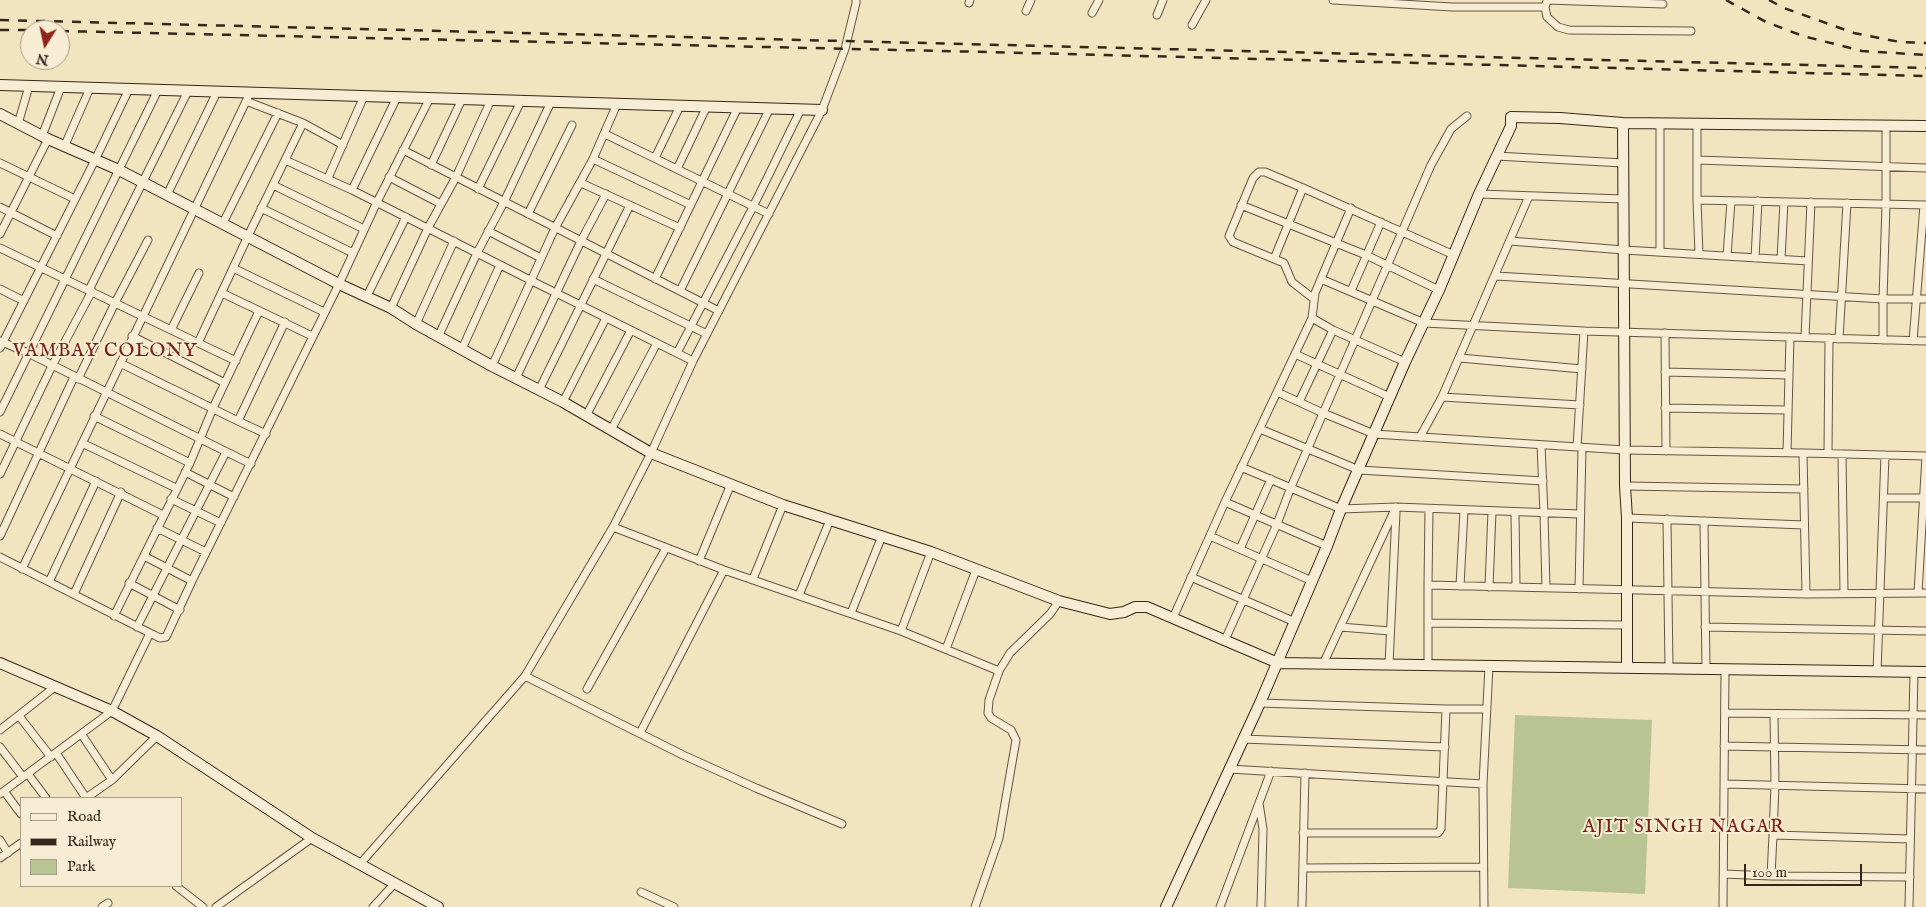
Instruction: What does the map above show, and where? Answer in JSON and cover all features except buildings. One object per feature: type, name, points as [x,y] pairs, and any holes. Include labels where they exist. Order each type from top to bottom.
[{"type":"street","points":[[360,864],[525,676],[613,527],[651,453],[693,360],[822,110],[845,49],[856,0]]},
{"type":"street","points":[[1026,11],[1031,0]]},
{"type":"street","points":[[1092,13],[1099,0]]},
{"type":"street","points":[[1157,16],[1163,0]]},
{"type":"street","points":[[1192,25],[1206,0]]},
{"type":"street","points":[[1333,0],[1500,4],[1593,0],[1663,4]]},
{"type":"street","points":[[1546,3],[1547,17],[1553,24],[1569,30],[1691,31]]},
{"type":"street","points":[[0,85],[217,92],[248,97],[364,96],[822,110]]},
{"type":"street","points":[[18,124],[29,86]]},
{"type":"street","points":[[0,234],[45,138],[61,87]]},
{"type":"street","points":[[65,145],[90,88]]},
{"type":"street","points":[[129,89],[1,344],[28,353],[251,464]]},
{"type":"street","points":[[0,412],[158,90]]},
{"type":"street","points":[[0,474],[143,183],[159,146],[188,91]]},
{"type":"street","points":[[166,195],[217,92]]},
{"type":"street","points":[[328,178],[364,96]]},
{"type":"street","points":[[248,97],[278,113],[303,123],[343,145]]},
{"type":"street","points":[[22,569],[248,97]]},
{"type":"street","points":[[352,190],[397,97]]},
{"type":"street","points":[[0,558],[150,634],[160,638],[166,637],[354,253],[376,202],[430,98]]},
{"type":"street","points":[[431,164],[462,99]]},
{"type":"street","points":[[391,308],[428,228],[456,177],[491,100]]},
{"type":"street","points":[[478,189],[520,101]]},
{"type":"street","points":[[439,335],[551,102]]},
{"type":"street","points":[[492,366],[530,280],[593,159],[618,104]]},
{"type":"street","points":[[655,158],[680,106]]},
{"type":"street","points":[[677,169],[707,106]]},
{"type":"street","points":[[655,278],[738,107]]},
{"type":"street","points":[[680,291],[770,108]]},
{"type":"street","points":[[677,353],[753,207],[801,109]]},
{"type":"street","points":[[223,223],[278,113]]},
{"type":"street","points":[[1,116],[45,138],[65,145],[118,170],[339,284],[391,308],[416,324],[563,402],[651,453],[783,505],[931,552],[1059,602],[1110,614],[1135,607],[1147,607],[1278,663],[1926,672]]},
{"type":"street","points":[[1225,640],[1277,524],[1339,374],[1432,164],[1447,135],[1466,116]]},
{"type":"street","points":[[1166,907],[1278,663],[1341,509],[1405,362],[1439,290],[1479,194],[1511,126],[1511,117],[1560,118],[1623,123],[1926,126]]},
{"type":"street","points":[[198,342],[303,123]]},
{"type":"street","points":[[1623,123],[1627,668]]},
{"type":"street","points":[[1660,123],[1660,252]]},
{"type":"street","points":[[1698,124],[1697,200],[1699,254]]},
{"type":"street","points":[[528,214],[572,125]]},
{"type":"street","points":[[1883,340],[1886,126]]},
{"type":"street","points":[[605,134],[769,214]]},
{"type":"street","points":[[403,150],[719,311]]},
{"type":"street","points":[[1496,156],[1623,163]]},
{"type":"street","points":[[593,159],[691,204]]},
{"type":"street","points":[[285,160],[328,178],[693,360]]},
{"type":"street","points":[[1697,160],[1926,168]]},
{"type":"street","points":[[0,162],[75,199]]},
{"type":"street","points":[[1314,298],[1292,282],[1284,263],[1230,239],[1229,233],[1253,178],[1259,172],[1266,172],[1351,208],[1454,255]]},
{"type":"street","points":[[389,177],[441,204]]},
{"type":"street","points":[[581,183],[680,228]]},
{"type":"street","points":[[273,185],[364,229]]},
{"type":"street","points":[[1274,259],[1303,188]]},
{"type":"street","points":[[516,378],[581,241],[606,194]]},
{"type":"street","points":[[1479,194],[1623,198]]},
{"type":"street","points":[[1420,437],[1442,397],[1460,358],[1529,196]]},
{"type":"street","points":[[1697,200],[1925,205],[1913,340]]},
{"type":"street","points":[[1727,256],[1731,201]]},
{"type":"street","points":[[1755,258],[1758,201]]},
{"type":"street","points":[[1780,259],[1784,202]]},
{"type":"street","points":[[1804,337],[1811,202]]},
{"type":"street","points":[[1839,338],[1847,203]]},
{"type":"street","points":[[539,390],[630,205]]},
{"type":"street","points":[[1242,205],[1366,255],[1439,290]]},
{"type":"street","points":[[0,208],[56,236]]},
{"type":"street","points":[[261,208],[354,253]]},
{"type":"street","points":[[1173,618],[1241,467],[1312,318],[1314,298],[1351,208]]},
{"type":"street","points":[[367,296],[406,217]]},
{"type":"street","points":[[1351,291],[1381,222]]},
{"type":"street","points":[[488,231],[541,258]]},
{"type":"street","points":[[0,536],[38,453],[148,240]]},
{"type":"street","points":[[416,324],[454,241]]},
{"type":"street","points":[[1510,241],[1808,261]]},
{"type":"street","points":[[0,248],[236,361]]},
{"type":"street","points":[[462,349],[500,265]]},
{"type":"street","points":[[233,268],[324,312]]},
{"type":"street","points":[[171,330],[199,273]]},
{"type":"street","points":[[1496,276],[1926,300]]},
{"type":"street","points":[[593,279],[707,334]]},
{"type":"street","points":[[1321,279],[1424,323],[1584,331],[1926,341]]},
{"type":"street","points":[[0,289],[24,301]]},
{"type":"street","points":[[222,293],[312,336]]},
{"type":"street","points":[[114,616],[190,463],[213,408],[259,311]]},
{"type":"street","points":[[563,402],[606,318]]},
{"type":"street","points":[[1312,318],[1332,330],[1405,362]]},
{"type":"street","points":[[238,421],[285,322]]},
{"type":"street","points":[[586,416],[630,330]]},
{"type":"street","points":[[1299,402],[1332,330]]},
{"type":"street","points":[[1579,589],[1579,447],[1584,331]]},
{"type":"street","points":[[1665,333],[1666,451]]},
{"type":"street","points":[[132,336],[225,383]]},
{"type":"street","points":[[1787,452],[1790,337]]},
{"type":"street","points":[[1828,453],[1829,338]]},
{"type":"street","points":[[611,430],[657,343]]},
{"type":"street","points":[[1295,354],[1390,397]]},
{"type":"street","points":[[1460,358],[1582,369]]},
{"type":"street","points":[[120,363],[266,434]]},
{"type":"street","points":[[1665,372],[1789,375]]},
{"type":"street","points":[[1277,392],[1323,414],[1374,434],[1625,450],[1803,452],[1926,456],[1922,593],[1806,594],[1428,586]]},
{"type":"street","points":[[1442,397],[1580,405]]},
{"type":"street","points":[[1665,408],[1788,410]]},
{"type":"street","points":[[94,416],[190,463]]},
{"type":"street","points":[[1260,429],[1359,470],[1467,478],[1543,481]]},
{"type":"street","points":[[0,434],[121,492],[163,515]]},
{"type":"street","points":[[82,443],[176,488]]},
{"type":"street","points":[[1541,445],[1546,588]]},
{"type":"street","points":[[138,628],[226,452]]},
{"type":"street","points":[[1803,452],[1806,594]]},
{"type":"street","points":[[1842,454],[1844,593]]},
{"type":"street","points":[[1877,672],[1886,455]]},
{"type":"street","points":[[1241,467],[1341,509],[1396,507],[1580,514]]},
{"type":"street","points":[[185,472],[234,497]]},
{"type":"street","points":[[1240,549],[1271,479]]},
{"type":"street","points":[[49,582],[96,481]]},
{"type":"street","points":[[700,561],[731,484]]},
{"type":"street","points":[[1625,486],[1804,489]]},
{"type":"street","points":[[74,594],[121,492]]},
{"type":"street","points":[[1884,498],[1925,498]]},
{"type":"street","points":[[171,499],[221,523]]},
{"type":"street","points":[[1225,502],[1327,546]]},
{"type":"street","points":[[753,579],[783,505]]},
{"type":"street","points":[[1323,664],[1396,507]]},
{"type":"street","points":[[1389,665],[1396,507]]},
{"type":"street","points":[[1428,665],[1430,508]]},
{"type":"street","points":[[1460,586],[1464,510]]},
{"type":"street","points":[[1489,587],[1492,511]]},
{"type":"street","points":[[1515,512],[1516,588]]},
{"type":"street","points":[[1627,518],[1804,525]]},
{"type":"street","points":[[1667,519],[1669,669]]},
{"type":"street","points":[[799,595],[830,520]]},
{"type":"street","points":[[1704,521],[1706,669]]},
{"type":"street","points":[[613,527],[724,570],[901,631],[999,671]]},
{"type":"street","points":[[157,528],[206,552]]},
{"type":"street","points":[[851,613],[882,536]]},
{"type":"street","points":[[1210,536],[1312,581]]},
{"type":"street","points":[[587,689],[666,548]]},
{"type":"street","points":[[901,631],[931,552]]},
{"type":"street","points":[[144,556],[192,582]]},
{"type":"street","points":[[640,732],[724,570]]},
{"type":"street","points":[[946,649],[976,570]]},
{"type":"street","points":[[1191,577],[1295,622]]},
{"type":"street","points":[[129,583],[180,610]]},
{"type":"street","points":[[975,907],[999,838],[1016,740],[1011,730],[991,718],[988,713],[989,700],[999,671],[1010,653],[1018,643],[1050,614],[1059,602]]},
{"type":"street","points":[[1428,623],[1626,625]]},
{"type":"street","points":[[1340,627],[1390,630]]},
{"type":"street","points":[[1705,627],[1926,631]]},
{"type":"street","points":[[20,813],[2,793],[112,711],[150,634]]},
{"type":"street","points":[[0,663],[112,711],[157,736],[312,838],[434,906]]},
{"type":"street","points":[[1484,907],[1483,784],[1489,666]]},
{"type":"street","points":[[1723,907],[1725,670]]},
{"type":"street","points":[[1909,907],[1914,672]]},
{"type":"street","points":[[525,676],[756,788],[842,824]]},
{"type":"street","points":[[0,730],[56,686]]},
{"type":"street","points":[[1260,704],[1487,709]]},
{"type":"street","points":[[1303,833],[1438,833],[1441,829],[1446,709]]},
{"type":"street","points":[[1725,713],[1926,715]]},
{"type":"street","points":[[1771,876],[1775,785],[1774,714]]},
{"type":"street","points":[[19,716],[53,755],[85,797]]},
{"type":"street","points":[[82,734],[112,780]]},
{"type":"street","points":[[87,797],[112,780],[157,736]]},
{"type":"street","points":[[1243,738],[1445,747]]},
{"type":"street","points":[[1724,746],[1926,750]]},
{"type":"street","points":[[0,747],[45,797]]},
{"type":"street","points":[[1229,769],[1483,784]]},
{"type":"street","points":[[1220,907],[1271,771]]},
{"type":"street","points":[[1302,907],[1305,773]]},
{"type":"street","points":[[1724,784],[1926,789]]},
{"type":"street","points":[[1259,801],[1263,829],[1261,907]]},
{"type":"street","points":[[1772,835],[1910,839]]},
{"type":"street","points":[[216,907],[312,838]]},
{"type":"street","points":[[0,840],[8,853]]},
{"type":"street","points":[[0,858],[20,844]]},
{"type":"street","points":[[1303,868],[1483,867]]},
{"type":"street","points":[[1724,874],[1910,877]]},
{"type":"street","points":[[373,907],[395,883]]},
{"type":"street","points":[[177,887],[203,907]]},
{"type":"street","points":[[641,892],[674,907]]},
{"type":"green space","points":[[1515,715],[1652,720],[1645,894],[1508,888]]},
{"type":"railway","points":[[1726,0],[1766,22],[1803,36],[1862,51],[1926,55]]},
{"type":"railway","points":[[1769,0],[1784,8],[1854,33],[1900,42],[1926,43]]},
{"type":"railway","points":[[0,20],[1926,68]]},
{"type":"railway","points":[[0,30],[20,30]]},
{"type":"railway","points":[[70,31],[1926,76]]},
{"type":"district","name":"VAMBAY COLONY","points":[[105,352]]},
{"type":"district","name":"AJIT SINGH NAGAR","points":[[1684,828]]}]
